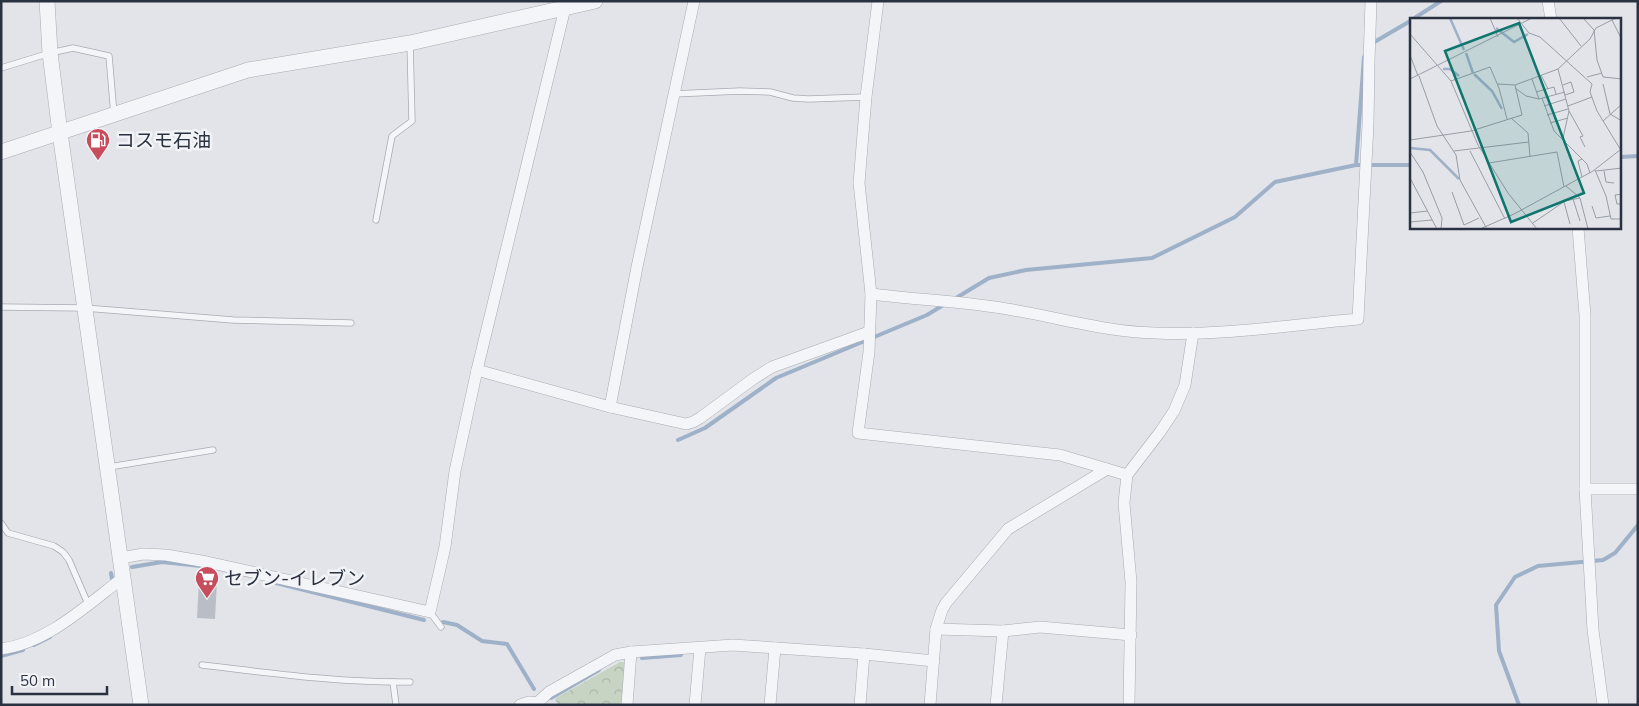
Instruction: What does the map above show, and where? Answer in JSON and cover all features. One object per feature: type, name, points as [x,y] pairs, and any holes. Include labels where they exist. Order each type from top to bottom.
[{"type":"street","points":[[46,1],[50,53],[60,133],[141,705]]},
{"type":"street","points":[[1,152],[248,70],[410,43],[595,1]]},
{"type":"street","points":[[610,407],[635,276],[694,1]]},
{"type":"street","points":[[878,1],[866,97],[859,182],[871,294],[869,352],[858,433],[1060,455],[1127,475]]},
{"type":"street","points":[[871,294],[901,298],[945,300],[1014,310],[1067,321],[1154,333],[1193,333],[1358,319],[1368,124],[1368,62],[1371,1]]},
{"type":"street","points":[[1548,1],[1551,18]]},
{"type":"street","points":[[121,558],[143,554],[166,555],[208,562],[430,612],[445,547],[455,471],[477,370],[564,8]]},
{"type":"street","points":[[1578,229],[1585,315],[1585,489],[1592,630],[1603,705]]},
{"type":"street","points":[[477,370],[610,407],[686,424],[694,422],[772,367],[870,332]]},
{"type":"street","points":[[1129,705],[1132,582],[1124,503],[1127,475],[1174,411],[1185,385],[1193,333]]},
{"type":"street","points":[[930,705],[936,629],[946,603],[1008,529],[1107,469]]},
{"type":"street","points":[[1585,489],[1638,489]]},
{"type":"street","points":[[1,649],[11,648],[40,636],[64,622],[124,577]]},
{"type":"street","points":[[936,629],[1003,631],[1040,627],[1131,636]]},
{"type":"street","points":[[996,705],[1003,631]]},
{"type":"street","points":[[520,705],[530,702],[539,704],[548,692],[615,655],[632,652],[733,646],[864,654],[934,661]]},
{"type":"street","points":[[695,705],[700,648]]},
{"type":"street","points":[[770,705],[775,648]]},
{"type":"street","points":[[627,705],[632,652]]},
{"type":"street","points":[[860,705],[864,654]]},
{"type":"lane","points":[[376,220],[392,136],[412,121],[410,43]]},
{"type":"lane","points":[[1,68],[73,48],[109,56],[114,115]]},
{"type":"lane","points":[[673,94],[740,91],[770,92],[808,99],[866,97]]},
{"type":"lane","points":[[1,307],[85,308],[233,320],[351,323]]},
{"type":"lane","points":[[108,467],[213,450]]},
{"type":"lane","points":[[1,523],[8,533],[54,546],[63,552],[69,560],[88,604]]},
{"type":"lane","points":[[430,612],[441,627]]},
{"type":"lane","points":[[202,665],[324,679],[410,682]]},
{"type":"lane","points":[[393,682],[396,705]]},
{"type":"green space","points":[[620,662],[628,662],[625,705],[559,705],[555,700],[556,698]]},
{"type":"building","name":"セブン-イレブン","points":[[199,580],[217,581],[215,619],[197,618]]},
{"type":"waterway","points":[[1415,18],[1441,1]]},
{"type":"waterway","points":[[1371,44],[1410,21]]},
{"type":"waterway","points":[[956,298],[989,278],[1026,270],[1152,258],[1235,217],[1275,182],[1356,165],[1364,57]]},
{"type":"waterway","points":[[1622,157],[1638,156]]},
{"type":"waterway","points":[[1356,165],[1410,165]]},
{"type":"waterway","points":[[678,440],[705,428],[776,378],[927,315],[945,304]]},
{"type":"waterway","points":[[1519,705],[1499,651],[1496,605],[1515,577],[1538,566],[1603,560],[1615,553],[1638,525]]},
{"type":"waterway","points":[[132,567],[162,562],[201,566]]},
{"type":"waterway","points":[[111,573],[112,579]]},
{"type":"waterway","points":[[276,583],[424,620]]},
{"type":"waterway","points":[[443,622],[457,625],[482,641],[507,644],[534,689]]},
{"type":"waterway","points":[[34,645],[50,637]]},
{"type":"waterway","points":[[1,656],[23,650]]},
{"type":"waterway","points":[[642,658],[681,655]]},
{"type":"waterway","points":[[551,698],[599,670]]},
{"type":"place","name":"コスモ石油","points":[[98,161]]},
{"type":"place","name":"セブン-イレブン","points":[[207,599]]}]
